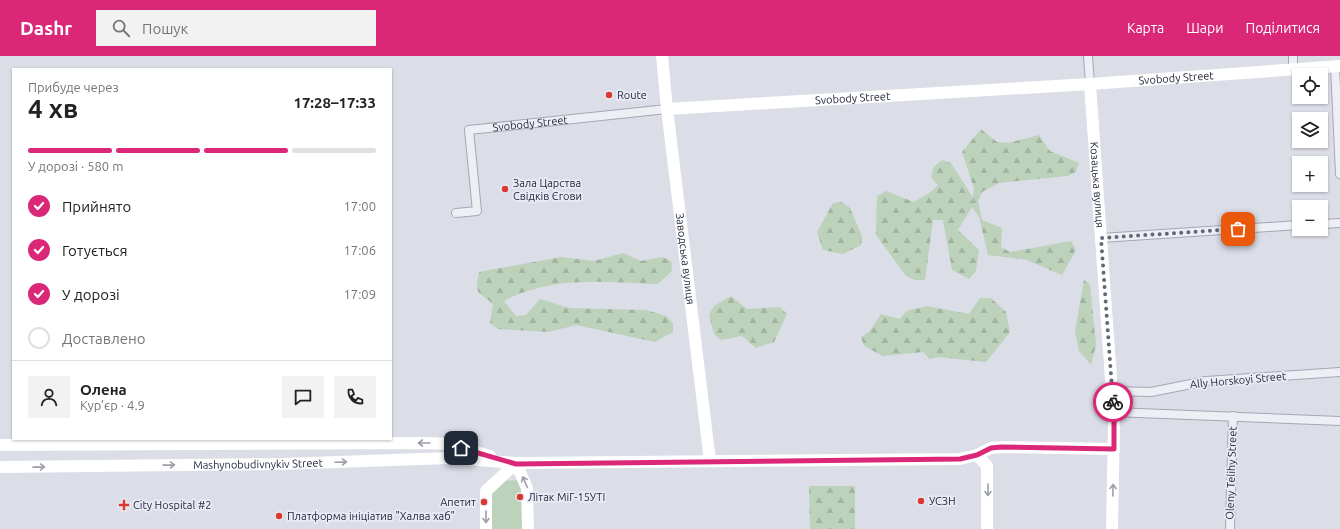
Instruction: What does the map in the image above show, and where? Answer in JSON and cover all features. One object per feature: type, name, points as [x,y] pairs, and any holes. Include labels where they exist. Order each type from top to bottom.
[{"type":"street","name":"Заводська вулиця","points":[[662,56],[667,109],[710,461]]},
{"type":"street","name":"Козацька вулиця","points":[[1088,56],[1112,391],[1114,449],[1112,529]]},
{"type":"street","points":[[1293,56],[1294,68]]},
{"type":"street","name":"Svobody Street","points":[[1308,68],[1337,66]]},
{"type":"street","points":[[1337,66],[1340,174]]},
{"type":"street","name":"Svobody Street","points":[[456,213],[477,211],[468,130],[667,109],[1090,84],[1292,69]]},
{"type":"street","points":[[1328,224],[1340,223]]},
{"type":"street","points":[[1101,238],[1292,225]]},
{"type":"street","name":"Ally Horskoyi Street","points":[[1112,391],[1151,392],[1206,381],[1340,372]]},
{"type":"street","points":[[1113,412],[1340,421]]},
{"type":"street","name":"Oleny Telihy Street","points":[[1230,529],[1233,416]]},
{"type":"street","name":"Mashynobudivnykiv Street","points":[[0,445],[448,444],[516,464]]},
{"type":"street","name":"Mashynobudivnykiv Street","points":[[0,467],[281,464],[449,458],[516,464],[710,461],[953,460],[977,455],[991,448],[1001,447],[1114,449]]},
{"type":"street","points":[[977,455],[988,466],[987,529]]},
{"type":"street","points":[[486,529],[486,491],[516,464],[528,488],[528,529]]},
{"type":"green space","points":[[981,129],[997,142],[1008,143],[1039,135],[1050,151],[1079,163],[1076,172],[1067,176],[999,183],[982,192],[978,201],[982,220],[1002,228],[1001,247],[1010,252],[1071,241],[1076,250],[1062,275],[1027,260],[988,255],[979,217],[972,207],[958,230],[979,250],[976,271],[969,279],[952,270],[943,220],[933,220],[925,280],[915,280],[906,276],[876,235],[877,196],[886,191],[914,202],[931,192],[938,185],[931,177],[934,167],[942,160],[951,163],[972,196],[972,203],[974,189],[962,152]]},
{"type":"green space","points":[[842,202],[850,208],[862,236],[861,245],[843,254],[823,250],[817,232],[833,203]]},
{"type":"green space","points":[[623,253],[641,261],[662,257],[671,261],[672,271],[658,284],[579,282],[559,284],[540,287],[504,301],[516,316],[526,315],[540,299],[569,308],[646,310],[666,316],[673,323],[673,332],[655,342],[576,325],[548,332],[498,329],[490,323],[493,304],[478,292],[477,282],[479,272],[561,257],[594,261]]},
{"type":"green space","points":[[1084,280],[1090,284],[1096,345],[1091,365],[1079,351],[1075,331]]},
{"type":"green space","points":[[731,296],[747,309],[780,307],[787,314],[774,342],[756,348],[742,336],[721,340],[714,334],[709,315],[714,306]]},
{"type":"green space","points":[[980,298],[991,298],[1006,312],[1010,332],[986,362],[937,357],[930,359],[923,352],[883,356],[864,346],[861,337],[869,332],[881,314],[900,319],[906,311],[927,306],[969,314]]},
{"type":"green space","points":[[522,480],[523,529],[490,529],[490,481]]},
{"type":"green space","points":[[809,486],[855,486],[855,529],[810,529]]},
{"type":"way so far","points":[[1113,402],[1101,238],[1238,229]]},
{"type":"place","name":"Route","points":[[609,95]]},
{"type":"place","name":"Зала Царства Свідків Єгови","points":[[505,189]]},
{"type":"place","name":"Літак МіГ-15УТІ","points":[[520,497]]},
{"type":"place","name":"УСЗН","points":[[921,501]]},
{"type":"place","name":"Апетит","points":[[484,502]]},
{"type":"place","name":"City Hospital #2","points":[[124,505]]},
{"type":"place","name":"Платформа ініціатив \"Халва хаб\"","points":[[279,516]]},
{"type":"route","points":[[461,448],[516,464],[960,459],[977,455],[991,448],[1001,447],[1114,449],[1113,402]]}]
